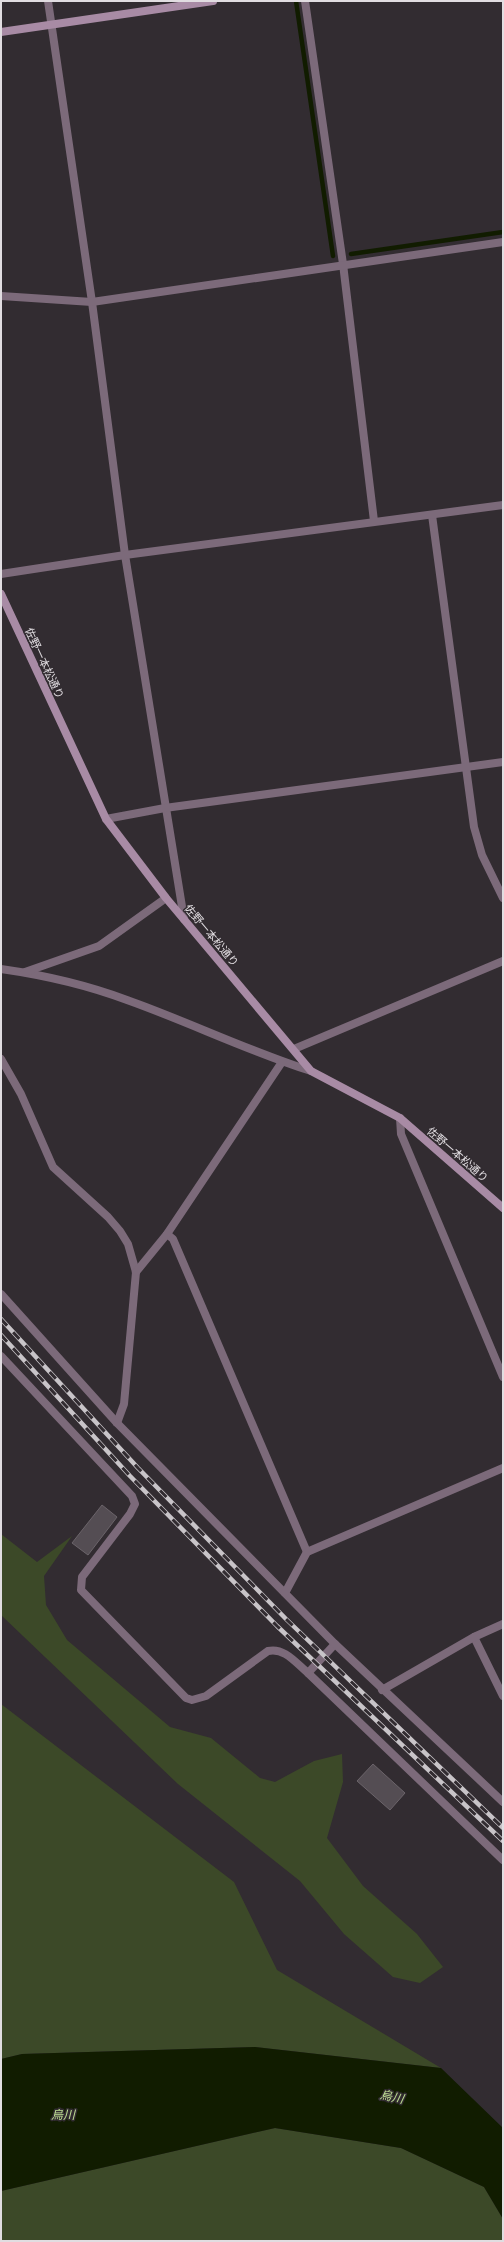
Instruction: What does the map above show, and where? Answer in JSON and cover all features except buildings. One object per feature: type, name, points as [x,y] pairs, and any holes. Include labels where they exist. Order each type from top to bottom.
[{"type":"street","points":[[48,1],[92,302],[125,555],[184,919]]},
{"type":"street","points":[[1,32],[213,1]]},
{"type":"street","points":[[305,1],[343,264],[374,521]]},
{"type":"street","points":[[1,296],[92,302],[343,264],[503,242]]},
{"type":"street","points":[[1,574],[125,555],[503,505]]},
{"type":"street","points":[[432,515],[474,828],[480,848],[503,898]]},
{"type":"street","name":"佐野一本松通り","points":[[1,594],[106,819],[166,898],[294,1048],[311,1071],[400,1118],[503,1208]]},
{"type":"street","points":[[106,819],[165,808],[503,762]]},
{"type":"street","points":[[24,972],[99,946],[166,898]]},
{"type":"street","points":[[294,1048],[503,961]]},
{"type":"street","points":[[1,969],[24,972],[126,999],[282,1062],[311,1071]]},
{"type":"street","points":[[1,1059],[22,1094],[53,1167],[108,1217],[120,1231],[128,1244],[136,1272],[124,1404],[117,1423]]},
{"type":"street","points":[[136,1272],[167,1234],[282,1062]]},
{"type":"street","points":[[400,1118],[401,1134],[503,1377]]},
{"type":"street","points":[[167,1234],[173,1239],[307,1552]]},
{"type":"street","points":[[1,1294],[117,1423],[335,1644],[382,1690],[503,1802]]},
{"type":"street","points":[[1,1356],[132,1496],[135,1504],[130,1514],[82,1576],[81,1590],[186,1698],[192,1700],[206,1696],[268,1651],[282,1651],[308,1673],[503,1860]]},
{"type":"street","points":[[285,1593],[307,1552],[503,1468]]},
{"type":"street","points":[[382,1690],[474,1637],[503,1624]]},
{"type":"street","points":[[474,1637],[503,1696]]},
{"type":"street","points":[[308,1673],[335,1644]]},
{"type":"shaded area","points":[[1,1534],[37,1562],[72,1536],[44,1576],[46,1605],[67,1640],[170,1727],[211,1738],[260,1778],[275,1782],[314,1761],[342,1754],[343,1782],[327,1838],[363,1886],[417,1934],[443,1967],[420,1983],[393,1977],[344,1934],[300,1881],[178,1784],[1,1615]]},
{"type":"shaded area","points":[[1,1704],[234,1882],[277,1970],[441,2068],[255,2047],[22,2054],[1,2059]]},
{"type":"shaded area","points":[[275,2128],[401,2148],[484,2187],[503,2219],[503,2241],[1,2241],[1,2191]]},
{"type":"water","name":"烏川","points":[[255,2047],[441,2068],[503,2128],[503,2219],[484,2187],[401,2148],[275,2128],[1,2191],[1,2059],[22,2054]]},
{"type":"waterway","points":[[296,1],[333,256]]},
{"type":"waterway","points":[[351,254],[503,232]]},
{"type":"railway","points":[[1,1319],[138,1468],[286,1619],[503,1828]]},
{"type":"railway","points":[[1,1335],[130,1476],[277,1626],[503,1841]]}]
